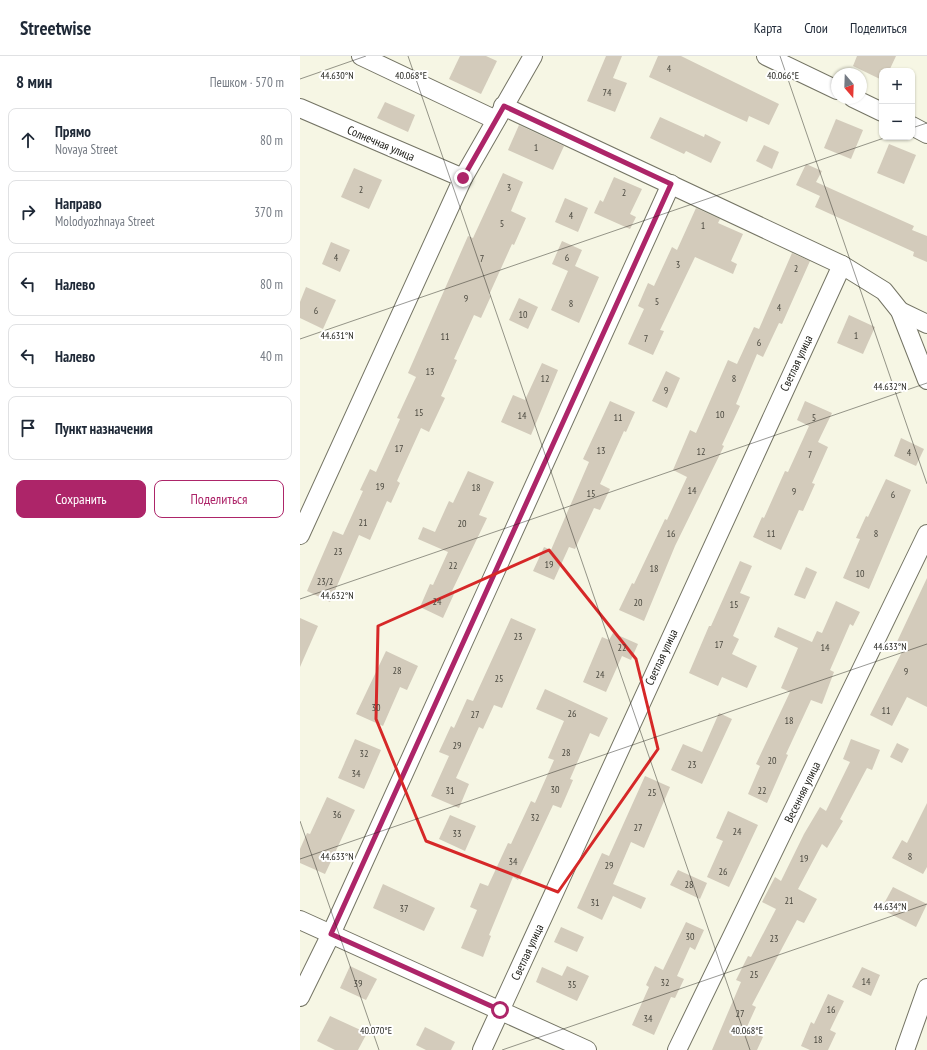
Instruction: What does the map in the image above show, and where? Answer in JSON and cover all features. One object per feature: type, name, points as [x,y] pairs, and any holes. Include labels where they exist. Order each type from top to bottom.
[{"type":"street","points":[[361,56],[506,112],[671,184],[842,265],[884,291],[900,311],[927,380]]},
{"type":"street","points":[[300,535],[463,178],[506,112],[534,56]]},
{"type":"street","points":[[766,56],[831,87]]},
{"type":"street","points":[[865,104],[879,111]]},
{"type":"street","name":"Солнечная улица","points":[[300,108],[463,178]]},
{"type":"street","points":[[915,128],[927,134]]},
{"type":"street","points":[[300,997],[331,934],[671,184]]},
{"type":"street","name":"Светлая улица","points":[[482,1050],[842,265]]},
{"type":"street","points":[[900,311],[927,324]]},
{"type":"street","name":"Весенняя улица","points":[[678,1050],[927,534]]},
{"type":"street","points":[[300,920],[587,1050]]},
{"type":"street","points":[[905,1050],[927,988]]},
{"type":"highlighted area","points":[[549,550],[636,659],[658,749],[558,892],[426,841],[376,719],[378,626]]},
{"type":"building","points":[[460,56],[486,56],[497,61],[481,94],[449,79]]},
{"type":"building","points":[[606,56],[622,56],[613,78],[627,83],[615,112],[587,101]]},
{"type":"building","points":[[658,56],[681,56],[779,104],[769,125],[749,116],[747,122],[649,77]]},
{"type":"building","points":[[857,56],[896,56],[890,68],[879,68],[879,79],[867,73],[867,68],[857,68],[853,66]]},
{"type":"building","points":[[385,102],[415,115],[408,132],[377,118]]},
{"type":"building","points":[[660,117],[704,137],[705,134],[721,142],[711,163],[686,151],[684,154],[650,138]]},
{"type":"building","points":[[836,119],[863,130],[851,159],[824,148]]},
{"type":"building","points":[[519,125],[564,146],[553,170],[508,150]]},
{"type":"building","points":[[889,144],[916,155],[904,184],[877,173]]},
{"type":"building","points":[[764,145],[779,152],[772,169],[756,161]]},
{"type":"building","points":[[806,164],[822,171],[816,182],[914,226],[912,230],[927,236],[927,262],[913,256],[914,252],[815,207],[820,196],[796,185]]},
{"type":"building","points":[[354,168],[382,180],[369,209],[341,197]]},
{"type":"building","points":[[503,173],[523,182],[511,211],[526,218],[514,245],[512,244],[489,295],[491,296],[481,318],[474,315],[454,359],[457,360],[441,396],[445,398],[429,432],[421,428],[397,481],[400,483],[391,503],[387,501],[370,540],[359,535],[330,602],[307,591],[333,531],[343,535],[363,491],[360,490],[370,469],[376,472],[400,419],[397,418],[416,377],[408,373],[468,236],[473,238]]},
{"type":"building","points":[[614,177],[642,189],[630,214],[636,217],[630,229],[594,213],[600,200],[603,202]]},
{"type":"building","points":[[565,198],[588,208],[578,232],[555,222]]},
{"type":"building","points":[[696,208],[720,219],[718,223],[743,234],[731,261],[737,264],[733,274],[695,257],[660,330],[664,331],[653,355],[628,344],[644,309],[638,306],[648,283],[654,286],[672,247],[677,250]]},
{"type":"building","points":[[562,241],[582,250],[575,266],[599,277],[579,323],[551,310],[568,271],[552,264]]},
{"type":"building","points":[[331,242],[350,250],[340,272],[322,264]]},
{"type":"building","points":[[792,253],[810,261],[782,324],[779,323],[763,357],[757,354],[736,404],[740,406],[722,445],[724,446],[675,546],[644,621],[619,610],[632,583],[634,584],[665,519],[667,520],[687,477],[673,470],[690,430],[696,433],[728,360],[737,364],[754,327],[759,329]]},
{"type":"building","points":[[306,287],[336,300],[323,329],[300,318],[300,302]]},
{"type":"building","points":[[519,298],[538,307],[528,329],[509,320]]},
{"type":"building","points":[[849,315],[875,327],[863,354],[837,343]]},
{"type":"building","points":[[542,363],[558,370],[531,435],[501,422],[513,395],[525,400]]},
{"type":"building","points":[[666,371],[680,378],[667,408],[652,401]]},
{"type":"building","points":[[610,401],[635,412],[626,432],[624,431],[600,484],[610,489],[600,510],[594,508],[575,549],[569,547],[554,580],[533,571],[544,547],[551,550],[589,462],[583,459]]},
{"type":"building","points":[[805,401],[832,413],[818,442],[828,447],[812,483],[815,484],[803,511],[799,510],[781,550],[753,537],[762,517],[764,518],[785,471],[788,472],[809,426],[797,420]]},
{"type":"building","points":[[901,438],[924,449],[916,466],[894,456]]},
{"type":"building","points":[[468,471],[494,482],[479,515],[487,518],[451,593],[454,594],[443,618],[420,607],[430,584],[433,585],[448,552],[418,539],[423,527],[435,532],[449,501],[453,503]]},
{"type":"building","points":[[886,479],[911,490],[869,589],[843,578],[860,539],[856,538]]},
{"type":"building","points":[[740,561],[752,566],[740,593],[750,597],[733,636],[739,639],[732,654],[757,666],[747,688],[722,677],[718,686],[689,673],[709,626],[711,626]]},
{"type":"building","points":[[806,567],[817,572],[805,599],[794,595]]},
{"type":"building","points":[[927,578],[927,707],[907,697],[892,726],[870,715],[903,650],[895,646]]},
{"type":"building","points":[[836,601],[860,612],[853,626],[850,624],[830,670],[834,672],[822,704],[811,700],[786,754],[788,755],[767,803],[748,794],[760,766],[756,764],[790,692],[781,688],[798,648],[774,637],[778,627],[812,642],[817,631],[822,633]]},
{"type":"building","points":[[300,618],[318,626],[300,667]]},
{"type":"building","points":[[511,618],[536,629],[502,708],[494,705],[483,729],[479,727],[456,778],[469,784],[459,808],[431,796],[449,756],[439,752],[451,726],[454,728],[467,699],[473,701]]},
{"type":"building","points":[[613,633],[638,644],[631,660],[622,656],[606,692],[583,682],[602,637],[609,640]]},
{"type":"building","points":[[386,651],[418,666],[407,690],[400,687],[383,726],[356,714]]},
{"type":"building","points":[[545,689],[608,718],[599,737],[590,733],[570,779],[573,780],[561,808],[553,805],[518,880],[513,877],[489,935],[491,936],[483,957],[461,948],[477,910],[470,907],[480,883],[488,886],[508,843],[511,844],[531,801],[535,803],[554,760],[548,758],[564,721],[536,709]]},
{"type":"building","points":[[719,713],[732,719],[702,784],[671,770],[683,744],[702,752]]},
{"type":"building","points":[[355,739],[381,750],[364,789],[338,778]]},
{"type":"building","points":[[851,739],[880,750],[872,770],[867,768],[840,819],[843,821],[827,848],[822,844],[798,889],[817,899],[804,923],[797,920],[752,1005],[756,1007],[746,1029],[763,1037],[757,1050],[712,1050],[741,982],[736,980],[748,956],[751,957],[776,909],[762,902],[775,877],[781,881],[804,834],[820,807],[826,811],[850,762],[843,759]]},
{"type":"building","points":[[897,743],[909,749],[902,763],[890,757]]},
{"type":"building","points":[[645,776],[670,787],[644,848],[631,842],[613,884],[646,898],[641,909],[613,896],[602,920],[577,908],[602,853],[609,856]]},
{"type":"building","points":[[327,797],[355,810],[325,874],[300,863],[300,849],[307,833],[310,834]]},
{"type":"building","points":[[927,803],[927,867],[923,874],[892,858],[902,840],[907,843]]},
{"type":"building","points":[[728,811],[758,825],[729,887],[707,877],[723,841],[716,838]]},
{"type":"building","points":[[450,815],[476,826],[465,851],[439,839]]},
{"type":"building","points":[[678,870],[707,883],[700,899],[670,885]]},
{"type":"building","points":[[383,884],[435,908],[424,931],[373,908]]},
{"type":"building","points":[[893,887],[927,904],[916,927],[881,909]]},
{"type":"building","points":[[686,922],[704,930],[695,950],[690,947],[677,976],[684,979],[675,998],[671,997],[654,1035],[632,1025],[649,987],[646,985],[655,966],[663,970]]},
{"type":"building","points":[[561,927],[584,937],[577,952],[554,942]]},
{"type":"building","points":[[350,966],[377,979],[366,1000],[340,988]]},
{"type":"building","points":[[567,966],[589,976],[577,1001],[536,982],[542,967],[562,976]]},
{"type":"building","points":[[862,967],[880,975],[871,996],[852,987]]},
{"type":"building","points":[[828,994],[844,1001],[830,1030],[836,1033],[828,1050],[810,1050],[801,1046],[811,1022],[814,1024]]},
{"type":"building","points":[[330,1016],[367,1033],[358,1050],[335,1050],[317,1041]]},
{"type":"building","points":[[425,1027],[455,1042],[451,1050],[426,1050],[416,1045]]},
{"type":"route","points":[[463,178],[504,106],[518,111],[671,184],[331,934],[500,1010]]}]
